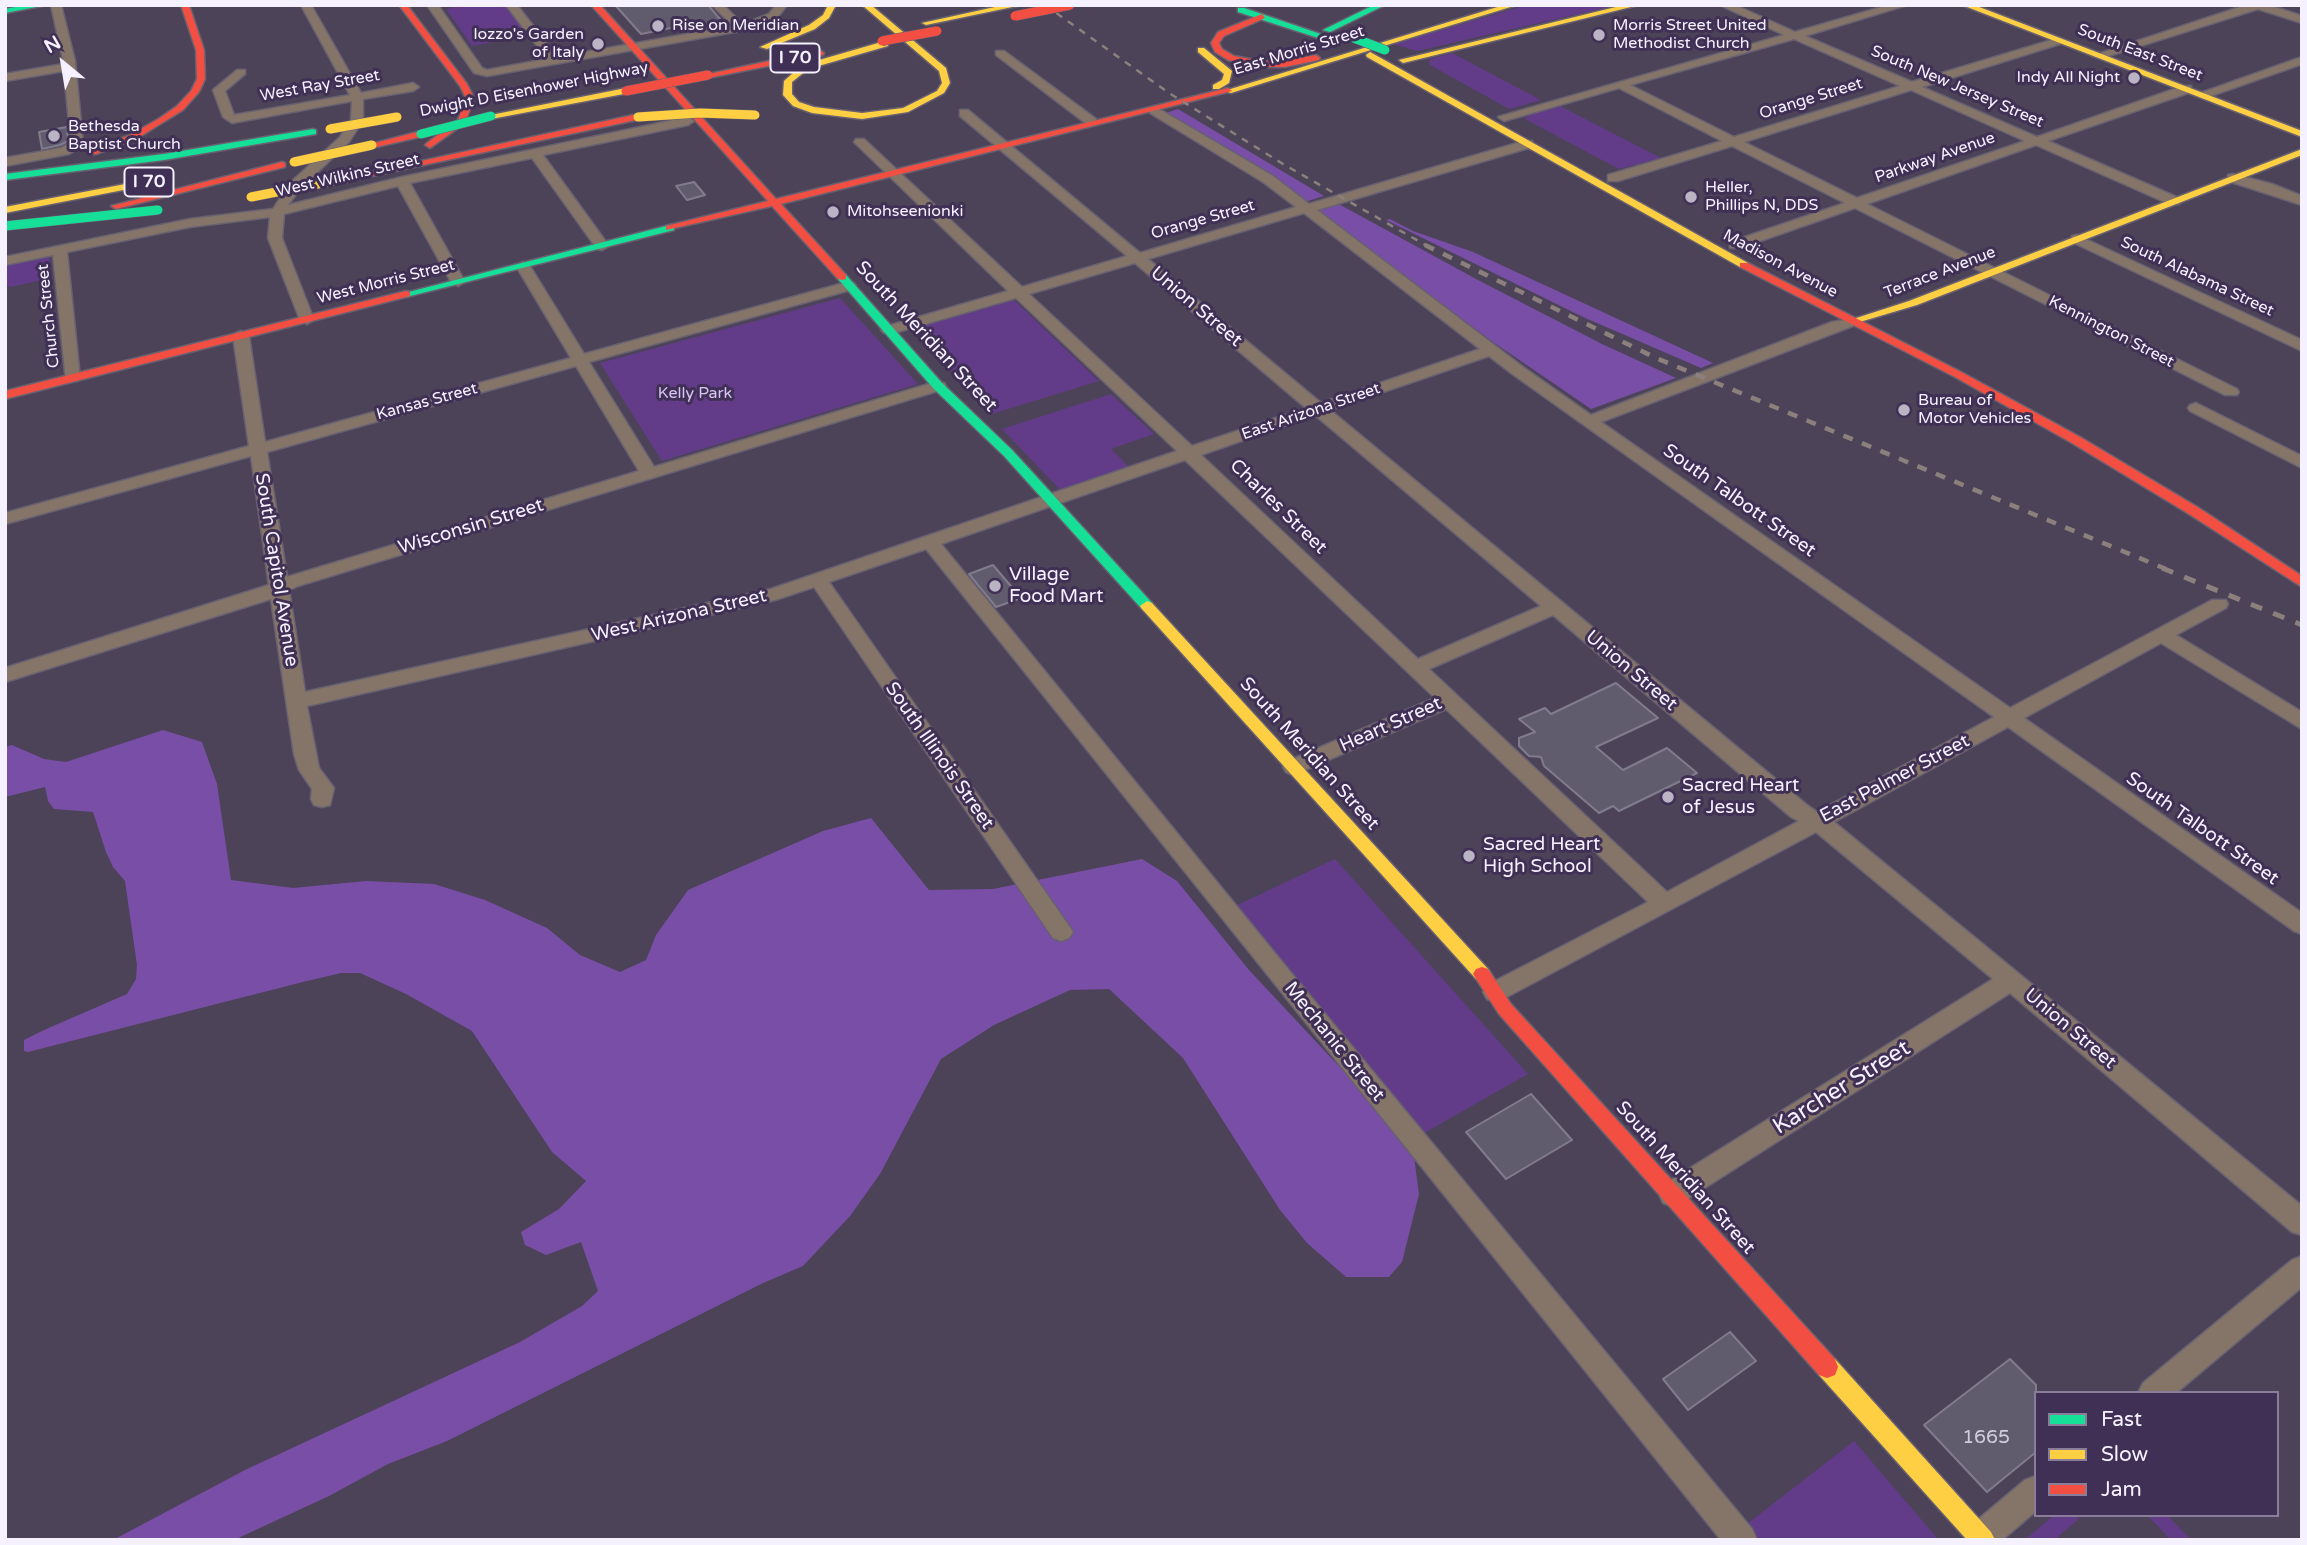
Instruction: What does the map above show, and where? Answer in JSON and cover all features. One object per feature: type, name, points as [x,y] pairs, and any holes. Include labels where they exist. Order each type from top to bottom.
[{"type":"main road","points":[[5,11],[43,5]]},
{"type":"main road","points":[[5,177],[93,152],[133,137],[163,121],[183,106],[197,90],[201,75],[200,50],[185,5]]},
{"type":"main road","points":[[348,177],[405,157],[432,144],[462,121],[469,106],[469,96],[464,86],[402,5]]},
{"type":"main road","name":"South Meridian Street","points":[[595,5],[697,120],[776,202],[938,386],[1008,453],[1052,501],[1495,992],[1505,1009],[1981,1539]]},
{"type":"main road","points":[[703,67],[791,38],[821,21],[832,5]]},
{"type":"main road","points":[[866,5],[943,70],[946,83],[940,93],[905,110],[862,116],[816,111],[799,105],[787,95],[788,82],[804,67],[880,39],[932,27],[1013,10],[1070,5]]},
{"type":"main road","points":[[230,200],[638,117],[690,113],[848,121],[898,117],[928,109],[952,93],[958,79],[954,68],[877,5]]},
{"type":"main road","name":"Madison Avenue","points":[[1228,5],[1327,30],[1378,53],[1403,60],[1735,245],[2003,380]]},
{"type":"main road","points":[[1327,30],[1380,5]]},
{"type":"main road","name":"East Morris Street","points":[[1092,122],[1096,118],[1216,87],[1489,5]]},
{"type":"main road","name":"East Morris Street","points":[[776,202],[1266,81],[1513,5]]},
{"type":"main road","points":[[1403,60],[1635,5]]},
{"type":"main road","name":"South East Street","points":[[1971,6],[2302,134]]},
{"type":"main road","points":[[1254,11],[1221,34],[1215,43],[1218,50],[1231,58],[1261,64],[1285,64],[1316,58]]},
{"type":"main road","points":[[1216,87],[1230,75],[1201,50],[1200,41],[1209,32],[1254,11]]},
{"type":"main road","name":"Madison Avenue","points":[[1254,11],[1347,40]]},
{"type":"main road","points":[[850,37],[880,39]]},
{"type":"main road","name":"Dwight D Eisenhower Highway","points":[[5,210],[288,160],[377,141],[433,122],[496,107],[570,91],[622,86],[640,77],[880,39]]},
{"type":"main road","name":"Dwight D Eisenhower Highway","points":[[496,107],[622,86],[827,42]]},
{"type":"main road","name":"Madison Avenue","points":[[1378,53],[1528,144],[1694,239],[1959,375],[2076,440],[2184,505],[2302,583]]},
{"type":"main road","points":[[433,122],[496,107]]},
{"type":"main road","name":"Dwight D Eisenhower Highway","points":[[5,198],[400,119],[433,122]]},
{"type":"main road","points":[[5,177],[310,136]]},
{"type":"main road","name":"Terrace Avenue","points":[[1853,321],[1875,316],[2174,201],[2240,181],[2302,152]]},
{"type":"main road","points":[[5,235],[288,160]]},
{"type":"main road","name":"West Morris Street","points":[[5,395],[776,202]]},
{"type":"main road","points":[[5,226],[190,207]]},
{"type":"street","points":[[5,162],[65,151],[78,144],[69,67],[56,5]]},
{"type":"street","points":[[306,5],[357,97],[358,116],[345,139],[295,186],[278,212],[274,227],[275,238],[307,320]]},
{"type":"street","points":[[432,5],[478,71],[483,73],[741,28],[764,21],[780,9]]},
{"type":"street","points":[[511,5],[554,61]]},
{"type":"street","points":[[717,5],[741,28]]},
{"type":"street","name":"South New Jersey Street","points":[[1725,5],[2174,201]]},
{"type":"street","points":[[1504,117],[1902,5]]},
{"type":"street","points":[[2098,56],[2258,5],[2302,20]]},
{"type":"street","name":"Orange Street","points":[[1613,178],[2059,41]]},
{"type":"street","points":[[1000,53],[1092,122]]},
{"type":"street","name":"Parkway Avenue","points":[[1735,245],[2037,141],[2302,60]]},
{"type":"street","points":[[5,78],[69,67]]},
{"type":"street","name":"West Ray Street","points":[[241,72],[219,90],[232,119],[413,87]]},
{"type":"street","points":[[1619,84],[1992,272]]},
{"type":"street","name":"South Talbott Street","points":[[1154,110],[1268,179],[1589,421],[2302,925]]},
{"type":"street","name":"Union Street","points":[[964,113],[1799,811],[1816,821],[2011,980],[2302,1223]]},
{"type":"street","name":"West Wilkins Street","points":[[5,261],[199,221],[278,212],[402,181],[697,120]]},
{"type":"street","name":"Charles Street","points":[[860,142],[1192,453],[1665,904]]},
{"type":"street","name":"Orange Street","points":[[889,330],[1528,144]]},
{"type":"street","points":[[535,153],[601,246]]},
{"type":"street","points":[[402,181],[458,282]]},
{"type":"street","points":[[2240,181],[2267,187],[2302,201]]},
{"type":"street","points":[[2240,181],[2251,192],[2302,213]]},
{"type":"street","name":"South Alabama Street","points":[[2077,239],[2302,346]]},
{"type":"street","name":"Church Street","points":[[60,250],[72,379]]},
{"type":"street","points":[[523,266],[649,473]]},
{"type":"street","name":"Kennington Street","points":[[1992,272],[2231,391]]},
{"type":"street","name":"Kansas Street","points":[[5,519],[849,286]]},
{"type":"street","name":"Terrace Avenue","points":[[1589,421],[1853,321]]},
{"type":"street","name":"South Capitol Avenue","points":[[241,336],[306,761],[312,775],[323,788],[322,799]]},
{"type":"street","name":"East Arizona Street","points":[[1052,501],[1491,349]]},
{"type":"street","name":"Wisconsin Street","points":[[5,675],[279,587],[938,386]]},
{"type":"street","points":[[2196,408],[2302,463]]},
{"type":"street","name":"West Arizona Street","points":[[297,701],[764,597],[1052,501]]},
{"type":"street","name":"Mechanic Street","points":[[930,541],[1284,981],[1741,1540]]},
{"type":"street","name":"South Illinois Street","points":[[817,580],[1061,933]]},
{"type":"street","name":"East Palmer Street","points":[[1495,992],[1665,904],[2219,604]]},
{"type":"street","points":[[1416,667],[1555,607]]},
{"type":"street","points":[[2162,635],[2302,722]]},
{"type":"street","name":"Heart Street","points":[[1293,768],[1450,699]]},
{"type":"street","name":"Karcher Street","points":[[1672,1194],[2011,980]]},
{"type":"street","points":[[2155,1391],[2302,1269]]},
{"type":"street","points":[[1981,1539],[2034,1493]]},
{"type":"green space","points":[[466,5],[506,5],[529,35],[472,46],[446,9]]},
{"type":"green space","points":[[1527,5],[1618,5],[1417,51],[1393,44]]},
{"type":"green space","points":[[1452,53],[1541,100],[1509,109],[1430,65],[1429,61],[1433,58]]},
{"type":"green space","points":[[1560,106],[1661,158],[1619,169],[1525,119],[1530,114]]},
{"type":"green space","points":[[49,254],[51,278],[11,287],[5,285],[5,263]]},
{"type":"green space","name":"Kelly Park","points":[[840,298],[918,384],[662,461],[600,363]]},
{"type":"green space","points":[[1014,300],[1099,381],[992,414],[912,329]]},
{"type":"green space","points":[[1111,394],[1154,434],[1111,449],[1130,468],[1062,492],[1002,429]]},
{"type":"green space","points":[[1335,859],[1528,1074],[1419,1136],[1233,907]]},
{"type":"green space","points":[[1854,1441],[1938,1539],[1758,1540],[1747,1524]]},
{"type":"green space","points":[[2052,1517],[2079,1519],[2054,1540],[2025,1540]]},
{"type":"green space","points":[[2149,1517],[2169,1517],[2191,1540],[2171,1540]]},
{"type":"shaded area","points":[[1178,109],[1324,196],[1305,202],[1284,184],[1236,153],[1166,113]]},
{"type":"shaded area","points":[[1335,202],[1602,344],[1676,378],[1591,409],[1493,342],[1314,209]]},
{"type":"shaded area","points":[[1390,219],[1413,231],[1473,252],[1713,363],[1701,368],[1583,317],[1386,220]]},
{"type":"shaded area","points":[[163,730],[202,742],[217,784],[231,880],[293,888],[366,881],[434,884],[485,900],[547,928],[580,955],[620,972],[646,960],[656,935],[688,890],[823,831],[871,818],[929,890],[993,889],[1142,859],[1177,881],[1249,970],[1350,1078],[1414,1157],[1419,1194],[1402,1262],[1389,1277],[1346,1277],[1307,1243],[1280,1210],[1183,1058],[1109,989],[1070,990],[994,1025],[941,1059],[880,1174],[850,1216],[803,1266],[761,1284],[447,1441],[388,1464],[329,1496],[234,1540],[113,1540],[245,1470],[520,1342],[582,1306],[598,1291],[581,1242],[546,1255],[525,1245],[521,1232],[559,1209],[586,1181],[552,1152],[472,1031],[406,994],[360,973],[341,973],[24,1051],[24,1040],[127,994],[136,979],[137,965],[125,881],[113,867],[106,852],[93,812],[54,809],[48,801],[45,787],[5,797],[5,747],[12,745],[44,759],[66,762]]},
{"type":"building","name":"Rise on Meridian","points":[[615,5],[708,5],[725,25],[686,32],[681,26],[641,34]]},
{"type":"building","name":"Bethesda Baptist Church","points":[[67,127],[68,141],[42,149],[39,132]]},
{"type":"building","points":[[694,182],[705,195],[687,200],[676,186]]},
{"type":"building","name":"Village Food Mart","points":[[993,565],[1021,598],[996,607],[969,574]]},
{"type":"building","points":[[1616,683],[1658,718],[1596,747],[1623,770],[1667,748],[1697,773],[1619,811],[1613,806],[1599,813],[1544,766],[1541,757],[1529,756],[1519,746],[1519,738],[1535,732],[1519,719],[1545,708],[1551,714]]},
{"type":"building","points":[[1531,1094],[1572,1140],[1506,1179],[1466,1132]]},
{"type":"building","points":[[1730,1332],[1756,1361],[1688,1410],[1663,1379]]},
{"type":"building","points":[[2010,1359],[2036,1385],[2034,1454],[1987,1492],[1924,1425]]},
{"type":"railway","points":[[1045,5],[1169,93],[1283,164],[1428,247]]},
{"type":"railway","points":[[1428,247],[1656,358],[2166,569]]},
{"type":"railway","points":[[2162,568],[2302,625]]},
{"type":"traffic: fast","points":[[5,11],[43,5]]},
{"type":"traffic: fast","points":[[1327,30],[1381,5]]},
{"type":"traffic: fast","points":[[1241,10],[1340,42]]},
{"type":"traffic: fast","points":[[1354,38],[1385,50]]},
{"type":"traffic: fast","points":[[421,134],[491,116]]},
{"type":"traffic: fast","points":[[5,177],[164,157],[313,132]]},
{"type":"traffic: fast","points":[[5,226],[158,210]]},
{"type":"traffic: fast","points":[[406,294],[670,228]]},
{"type":"traffic: fast","points":[[842,277],[938,386],[1008,453],[1147,606]]},
{"type":"traffic: slow","points":[[764,47],[812,27],[826,16],[832,5]]},
{"type":"traffic: slow","points":[[866,5],[943,70],[946,83],[940,93],[905,110],[862,116],[812,110],[796,104],[787,95],[788,81],[805,67],[885,44]]},
{"type":"traffic: slow","points":[[926,23],[1018,5]]},
{"type":"traffic: slow","points":[[1228,91],[1513,5]]},
{"type":"traffic: slow","points":[[1403,60],[1635,5]]},
{"type":"traffic: slow","points":[[1966,5],[2302,134]]},
{"type":"traffic: slow","points":[[1201,50],[1229,73],[1226,81],[1216,87]]},
{"type":"traffic: slow","points":[[1370,55],[1744,265]]},
{"type":"traffic: slow","points":[[491,116],[626,91]]},
{"type":"traffic: slow","points":[[638,117],[700,113],[755,115]]},
{"type":"traffic: slow","points":[[330,129],[397,117]]},
{"type":"traffic: slow","points":[[294,162],[372,145]]},
{"type":"traffic: slow","points":[[1853,321],[1913,303],[2302,152]]},
{"type":"traffic: slow","points":[[251,197],[348,178]]},
{"type":"traffic: slow","points":[[5,210],[141,184]]},
{"type":"traffic: slow","points":[[1147,606],[1482,974]]},
{"type":"traffic: slow","points":[[1827,1367],[1983,1540]]},
{"type":"traffic: jam","points":[[93,152],[133,137],[163,120],[180,108],[195,92],[201,79],[200,50],[185,5]]},
{"type":"traffic: jam","points":[[403,5],[464,86],[470,98],[462,121],[430,145]]},
{"type":"traffic: jam","points":[[595,5],[842,277]]},
{"type":"traffic: jam","points":[[1015,16],[1070,5]]},
{"type":"traffic: jam","points":[[1262,16],[1221,34],[1215,43],[1218,50],[1231,58],[1261,64],[1285,64],[1316,58]]},
{"type":"traffic: jam","points":[[882,41],[937,31]]},
{"type":"traffic: jam","points":[[708,75],[820,53]]},
{"type":"traffic: jam","points":[[626,91],[708,75]]},
{"type":"traffic: jam","points":[[670,228],[1228,91]]},
{"type":"traffic: jam","points":[[348,178],[638,117]]},
{"type":"traffic: jam","points":[[372,145],[421,134]]},
{"type":"traffic: jam","points":[[116,206],[282,165]]},
{"type":"traffic: jam","points":[[1744,265],[1959,375],[2076,440],[2194,511],[2302,583]]},
{"type":"traffic: jam","points":[[5,395],[406,294]]},
{"type":"traffic: jam","points":[[1482,974],[1505,1009],[1827,1367]]},
{"type":"place","name":"Rise on Meridian","points":[[658,26]]},
{"type":"place","name":"Morris Street United Methodist Church","points":[[1599,35]]},
{"type":"place","name":"Iozzo's Garden of Italy","points":[[598,44]]},
{"type":"place","name":"Indy All Night","points":[[2134,78]]},
{"type":"place","name":"Bethesda Baptist Church","points":[[54,136]]},
{"type":"place","name":"Heller, Phillips N, DDS","points":[[1691,197]]},
{"type":"place","name":"Mitohseenionki","points":[[833,212]]},
{"type":"place","name":"Bureau of Motor Vehicles","points":[[1904,410]]},
{"type":"place","name":"Village Food Mart","points":[[995,586]]},
{"type":"place","name":"Sacred Heart of Jesus","points":[[1668,797]]},
{"type":"place","name":"Sacred Heart High School","points":[[1469,856]]}]
